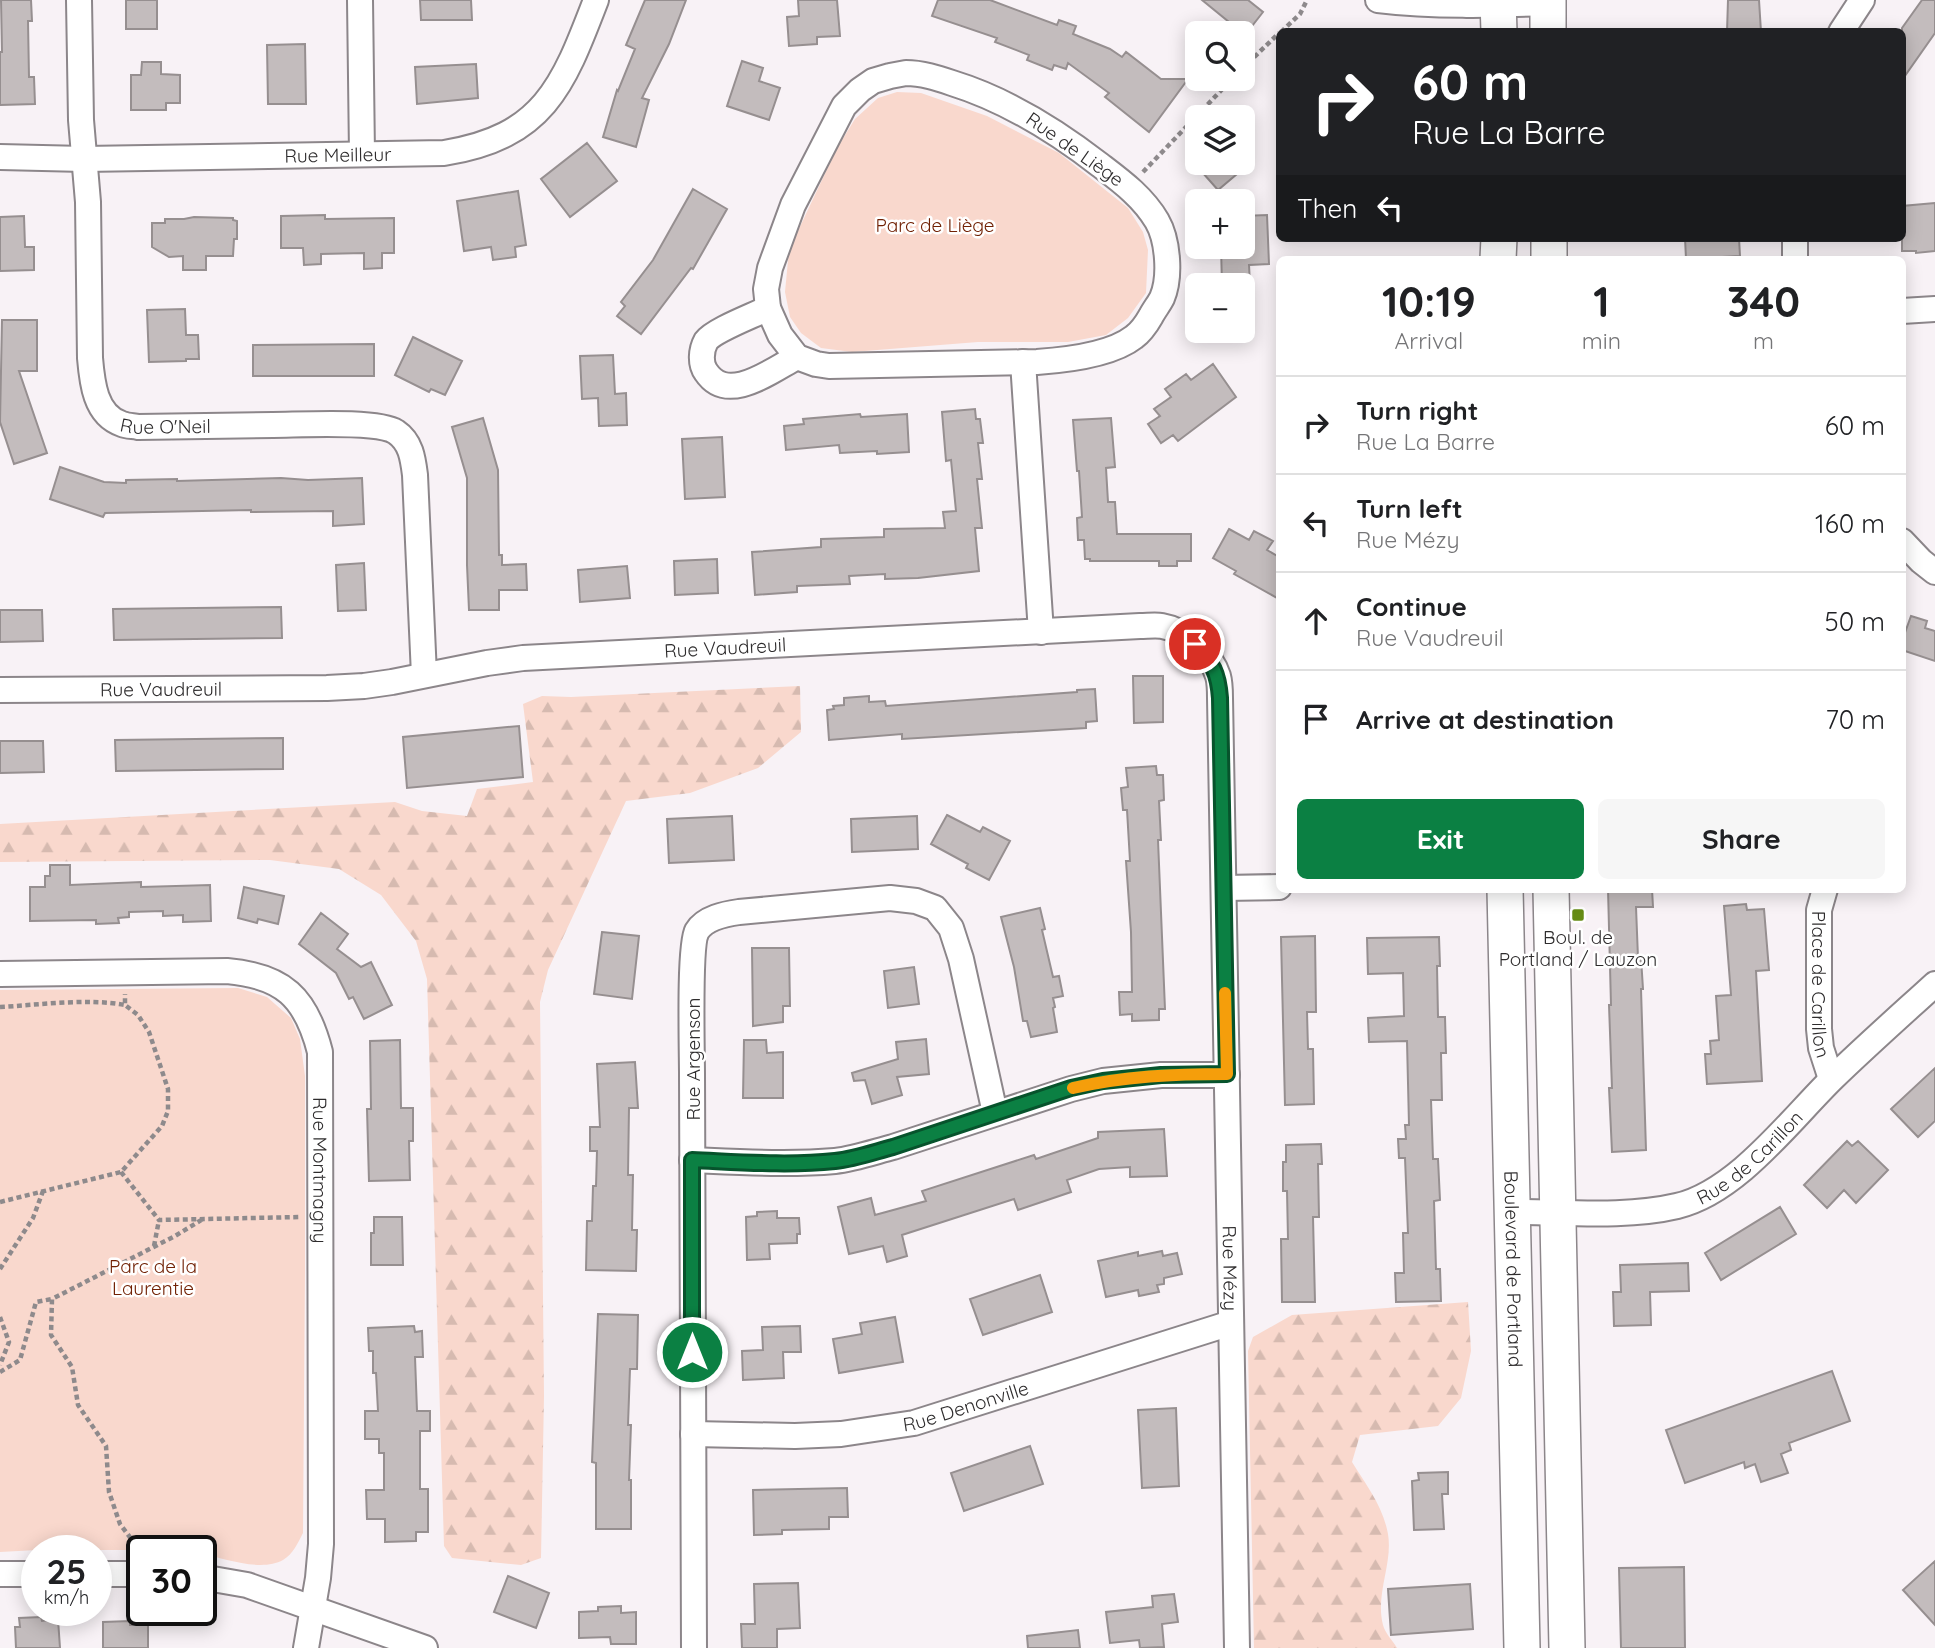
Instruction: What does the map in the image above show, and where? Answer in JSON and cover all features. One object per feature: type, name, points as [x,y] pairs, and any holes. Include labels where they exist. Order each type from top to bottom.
[{"type":"main road","name":"Boulevard de Portland","points":[[1505,893],[1522,1648]]},
{"type":"main road","points":[[1551,893],[1567,1648]]},
{"type":"street","name":"Rue O'Neil","points":[[79,0],[80,120],[88,202],[90,358],[98,402],[109,417],[122,424],[138,427],[342,424],[395,431],[406,441],[415,475],[424,675]]},
{"type":"street","points":[[360,0],[362,155]]},
{"type":"street","name":"Rue Meilleur","points":[[0,157],[83,159],[362,155],[444,153],[471,149],[500,138],[529,119],[553,95],[573,60],[596,0]]},
{"type":"street","points":[[1378,0],[1498,12],[1548,11]]},
{"type":"street","points":[[1844,28],[1862,0]]},
{"type":"street","name":"Rue de Liège","points":[[915,73],[935,77],[971,89],[1020,111],[1049,128],[1129,187],[1146,204],[1158,223],[1166,251],[1168,275],[1162,298],[1135,337],[1113,348],[1066,360],[852,367],[816,364],[797,357],[780,335],[768,309],[766,289],[770,268],[793,205],[844,106],[873,81],[890,76],[915,73]]},
{"type":"street","points":[[768,309],[715,334],[707,341],[702,352],[703,368],[710,379],[724,387],[737,386],[751,382],[797,357]]},
{"type":"street","points":[[1906,311],[1935,309]]},
{"type":"street","points":[[1023,362],[1041,632]]},
{"type":"street","points":[[1906,545],[1935,572]]},
{"type":"street","name":"Rue Vaudreuil","points":[[0,690],[364,686],[487,663],[559,655],[1162,626],[1182,634],[1195,644],[1208,658],[1218,676],[1224,888]]},
{"type":"street","points":[[1224,888],[1276,887]]},
{"type":"street","name":"Rue Mézy","points":[[1224,888],[1237,1648]]},
{"type":"street","name":"Place de Carillon","points":[[1824,893],[1819,910],[1819,1029],[1821,1048],[1831,1079]]},
{"type":"street","name":"Rue Argenson","points":[[694,1648],[692,1160],[693,949],[697,931],[711,919],[724,914],[890,898],[916,901],[935,908],[951,928],[961,959],[995,1113]]},
{"type":"street","name":"Rue Montmagny","points":[[0,974],[247,973],[272,980],[290,994],[307,1015],[315,1032],[320,1052],[321,1544],[306,1648]]},
{"type":"street","name":"Rue de Carillon","points":[[1512,1212],[1631,1212],[1679,1206],[1702,1197],[1728,1181],[1767,1147],[1831,1079],[1935,984]]},
{"type":"street","points":[[692,1160],[792,1163],[836,1161],[893,1147],[1071,1088],[1103,1081],[1161,1075],[1227,1074]]},
{"type":"street","name":"Rue Denonville","points":[[693,1434],[830,1435],[914,1423],[1231,1323]]},
{"type":"street","points":[[0,1574],[21,1574]]},
{"type":"street","points":[[217,1580],[247,1585],[425,1648]]},
{"type":"path","points":[[1284,28],[1300,14],[1307,0]]},
{"type":"path","points":[[1255,56],[1276,36]]},
{"type":"path","points":[[1129,187],[1221,91]]},
{"type":"path","points":[[124,972],[125,1006]]},
{"type":"path","points":[[0,1007],[92,1003],[125,1006],[138,1015],[149,1032],[168,1089],[167,1111],[162,1126],[121,1172],[0,1202]]},
{"type":"path","points":[[121,1172],[159,1220],[154,1246]]},
{"type":"path","points":[[0,1269],[33,1218],[43,1191]]},
{"type":"path","points":[[159,1220],[320,1216]]},
{"type":"path","points":[[0,1372],[20,1360],[36,1302],[52,1299],[176,1236],[203,1219]]},
{"type":"path","points":[[52,1299],[51,1335],[72,1367],[78,1405],[106,1446],[109,1492],[120,1524],[128,1535]]},
{"type":"path","points":[[0,1317],[9,1342],[0,1365]]},
{"type":"green space","name":"Parc de Liège","points":[[897,92],[921,93],[987,116],[1059,153],[1128,208],[1143,232],[1148,250],[1146,293],[1128,318],[1106,335],[1068,342],[978,342],[852,352],[821,348],[801,333],[790,317],[785,292],[789,250],[837,148],[855,119],[878,98]]},
{"type":"green space","points":[[800,686],[801,732],[758,768],[690,793],[626,801],[548,970],[540,1002],[544,1396],[541,1558],[521,1565],[452,1558],[444,1546],[427,979],[416,941],[381,895],[339,869],[270,860],[0,862],[0,824],[395,802],[422,811],[467,816],[477,789],[533,782],[523,704],[542,696],[571,697]]},
{"type":"green space","name":"Parc de la Laurentie","points":[[238,988],[267,997],[291,1018],[300,1039],[305,1076],[305,1270],[303,1533],[287,1558],[265,1565],[254,1565],[217,1557],[217,1535],[126,1535],[126,1550],[112,1550],[112,1535],[21,1535],[21,1551],[0,1552],[0,990]]},
{"type":"green space","points":[[1468,1302],[1471,1351],[1461,1398],[1438,1426],[1360,1435],[1352,1462],[1386,1524],[1389,1545],[1381,1613],[1384,1628],[1397,1648],[1254,1648],[1248,1351],[1253,1337],[1292,1315]]},
{"type":"building","points":[[1,0],[31,0],[32,21],[28,21],[29,77],[34,77],[35,104],[0,105]]},
{"type":"building","points":[[126,0],[157,0],[157,29],[126,29]]},
{"type":"building","points":[[420,0],[471,0],[472,20],[421,20]]},
{"type":"building","points":[[645,0],[686,0],[669,44],[642,98],[649,100],[636,147],[603,137],[617,90],[635,49],[626,45]]},
{"type":"building","points":[[798,0],[837,0],[840,36],[817,37],[817,44],[789,46],[787,17],[799,16]]},
{"type":"building","points":[[938,0],[990,0],[1057,25],[1059,20],[1076,26],[1073,34],[1110,49],[1122,57],[1126,52],[1161,79],[1185,79],[1185,83],[1149,132],[1105,97],[1109,93],[1068,63],[1066,69],[1054,65],[1052,70],[1027,60],[1029,55],[995,42],[997,38],[932,16]]},
{"type":"building","points":[[1202,0],[1248,0],[1263,12],[1255,22],[1228,21]]},
{"type":"building","points":[[1728,0],[1759,0],[1761,28],[1727,28]]},
{"type":"building","points":[[1922,0],[1935,0],[1935,33],[1906,74],[1906,28],[1902,28]]},
{"type":"building","points":[[305,44],[306,104],[268,104],[267,45]]},
{"type":"building","points":[[742,61],[763,68],[759,81],[780,88],[769,120],[727,106]]},
{"type":"building","points":[[142,62],[161,62],[161,74],[180,75],[180,103],[166,103],[166,110],[131,110],[131,75],[141,75]]},
{"type":"building","points":[[476,64],[478,98],[417,104],[415,67]]},
{"type":"building","points":[[587,143],[617,181],[570,217],[541,179]]},
{"type":"building","points":[[1205,175],[1236,175],[1219,189]]},
{"type":"building","points":[[693,189],[727,209],[693,269],[691,268],[641,334],[617,316],[625,306],[621,302],[653,260]]},
{"type":"building","points":[[518,191],[526,245],[515,247],[516,257],[493,260],[491,247],[464,251],[457,201]]},
{"type":"building","points":[[1935,203],[1935,251],[1902,251],[1902,242],[1906,242],[1906,206]]},
{"type":"building","points":[[325,215],[325,219],[394,218],[394,253],[382,253],[382,268],[364,269],[364,253],[321,254],[321,264],[304,265],[303,248],[281,248],[281,216]]},
{"type":"building","points":[[1255,215],[1267,215],[1269,264],[1249,265],[1249,273],[1222,273],[1221,259],[1255,259]]},
{"type":"building","points":[[24,216],[25,247],[34,247],[34,270],[0,271],[0,217]]},
{"type":"building","points":[[233,218],[237,221],[233,256],[206,256],[206,270],[183,270],[183,256],[169,257],[152,247],[152,223],[165,223],[165,219]]},
{"type":"building","points":[[1685,242],[1739,242],[1740,256],[1686,256]]},
{"type":"building","points":[[185,309],[186,335],[198,335],[199,359],[149,362],[147,310]]},
{"type":"building","points":[[2,320],[37,320],[37,371],[19,371],[47,453],[14,464],[0,422]]},
{"type":"building","points":[[413,337],[462,361],[445,395],[431,389],[429,392],[395,375]]},
{"type":"building","points":[[374,344],[374,376],[253,376],[253,345]]},
{"type":"building","points":[[613,355],[615,394],[626,393],[627,425],[599,426],[598,398],[582,399],[580,356]]},
{"type":"building","points":[[1213,364],[1236,397],[1178,441],[1173,435],[1161,443],[1148,424],[1160,416],[1154,409],[1171,397],[1165,389],[1186,374],[1191,380]]},
{"type":"building","points":[[975,409],[976,419],[980,419],[983,443],[978,443],[982,479],[977,479],[982,528],[975,528],[979,571],[918,578],[885,579],[885,574],[849,576],[850,584],[797,586],[797,592],[755,595],[752,552],[821,547],[821,539],[884,537],[884,529],[945,528],[943,512],[956,511],[951,460],[946,461],[942,412]]},
{"type":"building","points":[[860,414],[861,417],[907,414],[909,452],[840,453],[839,445],[786,450],[784,426],[804,424],[803,419]]},
{"type":"building","points":[[483,418],[498,470],[499,555],[502,555],[502,565],[526,564],[527,590],[499,590],[499,610],[469,610],[467,478],[452,427]]},
{"type":"building","points":[[1111,418],[1115,467],[1106,468],[1108,502],[1115,502],[1117,534],[1191,534],[1191,561],[1177,561],[1177,566],[1159,566],[1159,561],[1085,559],[1084,540],[1078,540],[1077,518],[1082,517],[1073,420]]},
{"type":"building","points":[[722,437],[725,497],[685,499],[682,439]]},
{"type":"building","points":[[60,467],[104,482],[126,483],[126,480],[362,478],[364,524],[333,526],[333,511],[105,513],[103,517],[50,499]]},
{"type":"building","points":[[1229,529],[1249,540],[1254,531],[1273,541],[1267,550],[1276,555],[1276,597],[1234,574],[1236,571],[1213,558]]},
{"type":"building","points":[[717,559],[718,593],[675,595],[674,561]]},
{"type":"building","points":[[364,563],[366,610],[338,611],[336,565]]},
{"type":"building","points":[[627,566],[630,598],[580,602],[578,570]]},
{"type":"building","points":[[281,607],[282,638],[114,640],[113,609]]},
{"type":"building","points":[[0,610],[42,610],[43,641],[0,642]]},
{"type":"building","points":[[1911,616],[1927,621],[1925,628],[1935,631],[1935,661],[1906,651],[1906,630]]},
{"type":"building","points":[[1133,676],[1163,676],[1163,722],[1134,723]]},
{"type":"building","points":[[1095,689],[1097,721],[1086,722],[1086,728],[902,739],[902,734],[829,740],[827,710],[834,709],[833,706],[844,705],[844,698],[869,696],[869,702],[885,701],[886,706]]},
{"type":"building","points":[[519,726],[523,777],[407,788],[403,737]]},
{"type":"building","points":[[283,738],[283,769],[116,771],[115,740]]},
{"type":"building","points":[[0,741],[43,741],[44,772],[0,773]]},
{"type":"building","points":[[1156,766],[1157,775],[1163,775],[1164,800],[1159,801],[1161,840],[1158,840],[1165,1009],[1159,1009],[1159,1020],[1132,1021],[1132,1014],[1120,1015],[1119,992],[1132,992],[1126,861],[1130,861],[1127,810],[1123,810],[1121,788],[1128,787],[1126,768]]},
{"type":"building","points":[[947,815],[980,832],[983,827],[1010,841],[989,880],[966,868],[968,864],[931,844]]},
{"type":"building","points":[[732,816],[734,860],[669,863],[667,819]]},
{"type":"building","points":[[917,816],[918,849],[852,852],[851,819]]},
{"type":"building","points":[[50,865],[70,865],[70,885],[141,882],[141,887],[210,885],[211,921],[183,922],[183,915],[163,916],[163,911],[129,912],[129,917],[118,918],[119,923],[96,924],[96,920],[30,921],[30,887],[45,887],[45,876],[50,876]]},
{"type":"building","points":[[244,887],[284,896],[278,924],[258,919],[257,923],[238,918]]},
{"type":"building","points":[[1608,893],[1652,893],[1653,907],[1636,907],[1638,958],[1641,958],[1643,989],[1646,1150],[1612,1152],[1609,1088],[1612,1088]]},
{"type":"building","points":[[1746,904],[1747,910],[1764,909],[1769,970],[1756,971],[1762,1081],[1707,1084],[1705,1054],[1711,1054],[1710,1041],[1719,1040],[1716,996],[1731,995],[1724,906]]},
{"type":"building","points":[[1040,908],[1045,929],[1042,930],[1053,977],[1059,976],[1063,996],[1053,998],[1057,1032],[1031,1037],[1027,1021],[1023,1021],[1014,967],[1001,917]]},
{"type":"building","points":[[321,913],[348,934],[337,949],[361,967],[371,962],[392,1005],[364,1019],[353,997],[349,999],[336,973],[299,944]]},
{"type":"building","points":[[602,932],[639,936],[632,999],[594,994]]},
{"type":"building","points":[[1315,936],[1316,1012],[1307,1012],[1308,1049],[1313,1049],[1314,1104],[1285,1105],[1281,937]]},
{"type":"building","points":[[1439,937],[1438,1017],[1445,1017],[1446,1053],[1441,1053],[1442,1100],[1431,1100],[1433,1159],[1438,1159],[1440,1200],[1434,1201],[1436,1269],[1440,1269],[1441,1301],[1396,1302],[1395,1273],[1404,1273],[1403,1233],[1408,1233],[1405,1158],[1399,1158],[1398,1139],[1406,1139],[1405,1125],[1409,1125],[1407,1041],[1369,1042],[1368,1018],[1404,1016],[1403,973],[1368,974],[1367,938]]},
{"type":"building","points":[[752,948],[789,948],[790,1006],[783,1006],[783,1022],[753,1026]]},
{"type":"building","points":[[914,967],[919,1004],[888,1008],[884,971]]},
{"type":"building","points":[[926,1039],[929,1074],[897,1077],[902,1095],[872,1104],[865,1080],[854,1081],[852,1073],[898,1059],[896,1042]]},
{"type":"building","points":[[400,1040],[401,1108],[413,1108],[413,1141],[409,1141],[410,1180],[369,1181],[367,1109],[371,1109],[370,1041]]},
{"type":"building","points":[[744,1040],[766,1040],[767,1053],[783,1052],[783,1098],[743,1098]]},
{"type":"building","points":[[635,1062],[638,1108],[629,1108],[628,1175],[633,1175],[632,1230],[637,1230],[636,1271],[586,1270],[587,1221],[592,1221],[597,1151],[590,1151],[590,1127],[600,1127],[597,1064]]},
{"type":"building","points":[[1935,1068],[1935,1121],[1918,1137],[1891,1109]]},
{"type":"building","points":[[1164,1129],[1167,1176],[1130,1177],[1130,1167],[1099,1169],[1067,1180],[1071,1192],[1018,1210],[1014,1199],[902,1235],[907,1256],[887,1262],[883,1246],[849,1254],[838,1207],[871,1198],[875,1215],[926,1201],[922,1191],[1034,1155],[1036,1159],[1098,1138],[1098,1132]]},
{"type":"building","points":[[1847,1141],[1852,1146],[1858,1141],[1888,1170],[1856,1203],[1844,1190],[1827,1208],[1804,1185]]},
{"type":"building","points":[[1321,1144],[1322,1164],[1318,1164],[1319,1217],[1313,1217],[1315,1302],[1282,1302],[1281,1239],[1288,1239],[1287,1191],[1283,1191],[1286,1145]]},
{"type":"building","points":[[1780,1207],[1796,1234],[1721,1280],[1705,1253]]},
{"type":"building","points":[[777,1211],[777,1218],[799,1218],[800,1234],[797,1234],[797,1243],[769,1244],[770,1259],[747,1260],[746,1217],[757,1216],[757,1212]]},
{"type":"building","points":[[374,1217],[402,1217],[403,1265],[371,1265]]},
{"type":"building","points":[[1162,1251],[1163,1256],[1177,1253],[1182,1274],[1164,1278],[1164,1284],[1157,1285],[1159,1292],[1139,1296],[1138,1290],[1106,1297],[1098,1261],[1138,1252],[1138,1256]]},
{"type":"building","points":[[1688,1263],[1689,1291],[1650,1292],[1651,1325],[1614,1326],[1613,1292],[1621,1292],[1620,1265]]},
{"type":"building","points":[[1040,1275],[1052,1312],[983,1335],[970,1299]]},
{"type":"building","points":[[598,1314],[638,1315],[637,1369],[630,1369],[628,1425],[631,1425],[631,1529],[596,1529],[596,1463],[592,1462]]},
{"type":"building","points":[[895,1317],[903,1362],[839,1373],[833,1339],[862,1334],[860,1323]]},
{"type":"building","points":[[414,1326],[415,1332],[422,1331],[423,1357],[415,1357],[417,1411],[430,1411],[430,1431],[420,1431],[420,1489],[428,1489],[428,1532],[416,1532],[416,1541],[385,1542],[385,1519],[367,1519],[366,1490],[384,1490],[384,1453],[379,1453],[379,1439],[365,1439],[365,1411],[378,1411],[376,1373],[373,1373],[373,1351],[369,1351],[368,1328]]},
{"type":"building","points":[[800,1326],[801,1352],[783,1352],[784,1378],[743,1380],[742,1351],[763,1350],[762,1327]]},
{"type":"building","points":[[1832,1371],[1850,1421],[1789,1443],[1791,1450],[1781,1454],[1788,1473],[1761,1482],[1755,1464],[1745,1468],[1744,1462],[1685,1483],[1666,1430]]},
{"type":"building","points":[[1176,1408],[1179,1486],[1142,1488],[1138,1410]]},
{"type":"building","points":[[1030,1446],[1043,1484],[964,1511],[951,1473]]},
{"type":"building","points":[[1448,1472],[1448,1494],[1442,1494],[1444,1529],[1414,1530],[1412,1481],[1419,1480],[1418,1473]]},
{"type":"building","points":[[847,1488],[848,1517],[829,1517],[829,1529],[782,1530],[782,1534],[754,1535],[753,1490]]},
{"type":"building","points":[[1935,1561],[1935,1625],[1903,1590]]},
{"type":"building","points":[[1684,1567],[1685,1648],[1621,1648],[1619,1568]]},
{"type":"building","points":[[508,1576],[549,1593],[536,1628],[494,1612]]},
{"type":"building","points":[[798,1583],[800,1628],[777,1629],[777,1648],[742,1648],[741,1624],[755,1624],[754,1584]]},
{"type":"building","points":[[1470,1584],[1473,1629],[1391,1635],[1388,1589]]},
{"type":"building","points":[[1174,1594],[1178,1622],[1162,1624],[1164,1647],[1140,1648],[1139,1640],[1110,1643],[1106,1612],[1153,1607],[1152,1596]]},
{"type":"building","points":[[621,1606],[621,1613],[636,1612],[636,1644],[611,1644],[610,1637],[579,1638],[579,1612],[598,1611],[598,1607]]},
{"type":"building","points":[[19,1618],[21,1626],[58,1626],[60,1648],[16,1648],[15,1627],[20,1627]]},
{"type":"building","points":[[126,1621],[126,1626],[148,1626],[148,1648],[103,1648],[103,1626],[112,1626],[112,1622]]},
{"type":"building","points":[[1078,1630],[1080,1648],[1028,1648],[1027,1636]]},
{"type":"slow traffic","points":[[1073,1088],[1125,1077],[1227,1074],[1225,993]]},
{"type":"place","name":"Boul. de Portland / Lauzon","points":[[1578,915]]},
{"type":"route","points":[[692,1352],[692,1160],[792,1163],[836,1161],[893,1147],[1071,1088],[1125,1077],[1227,1074],[1220,698],[1218,676],[1208,658],[1195,644]]}]
